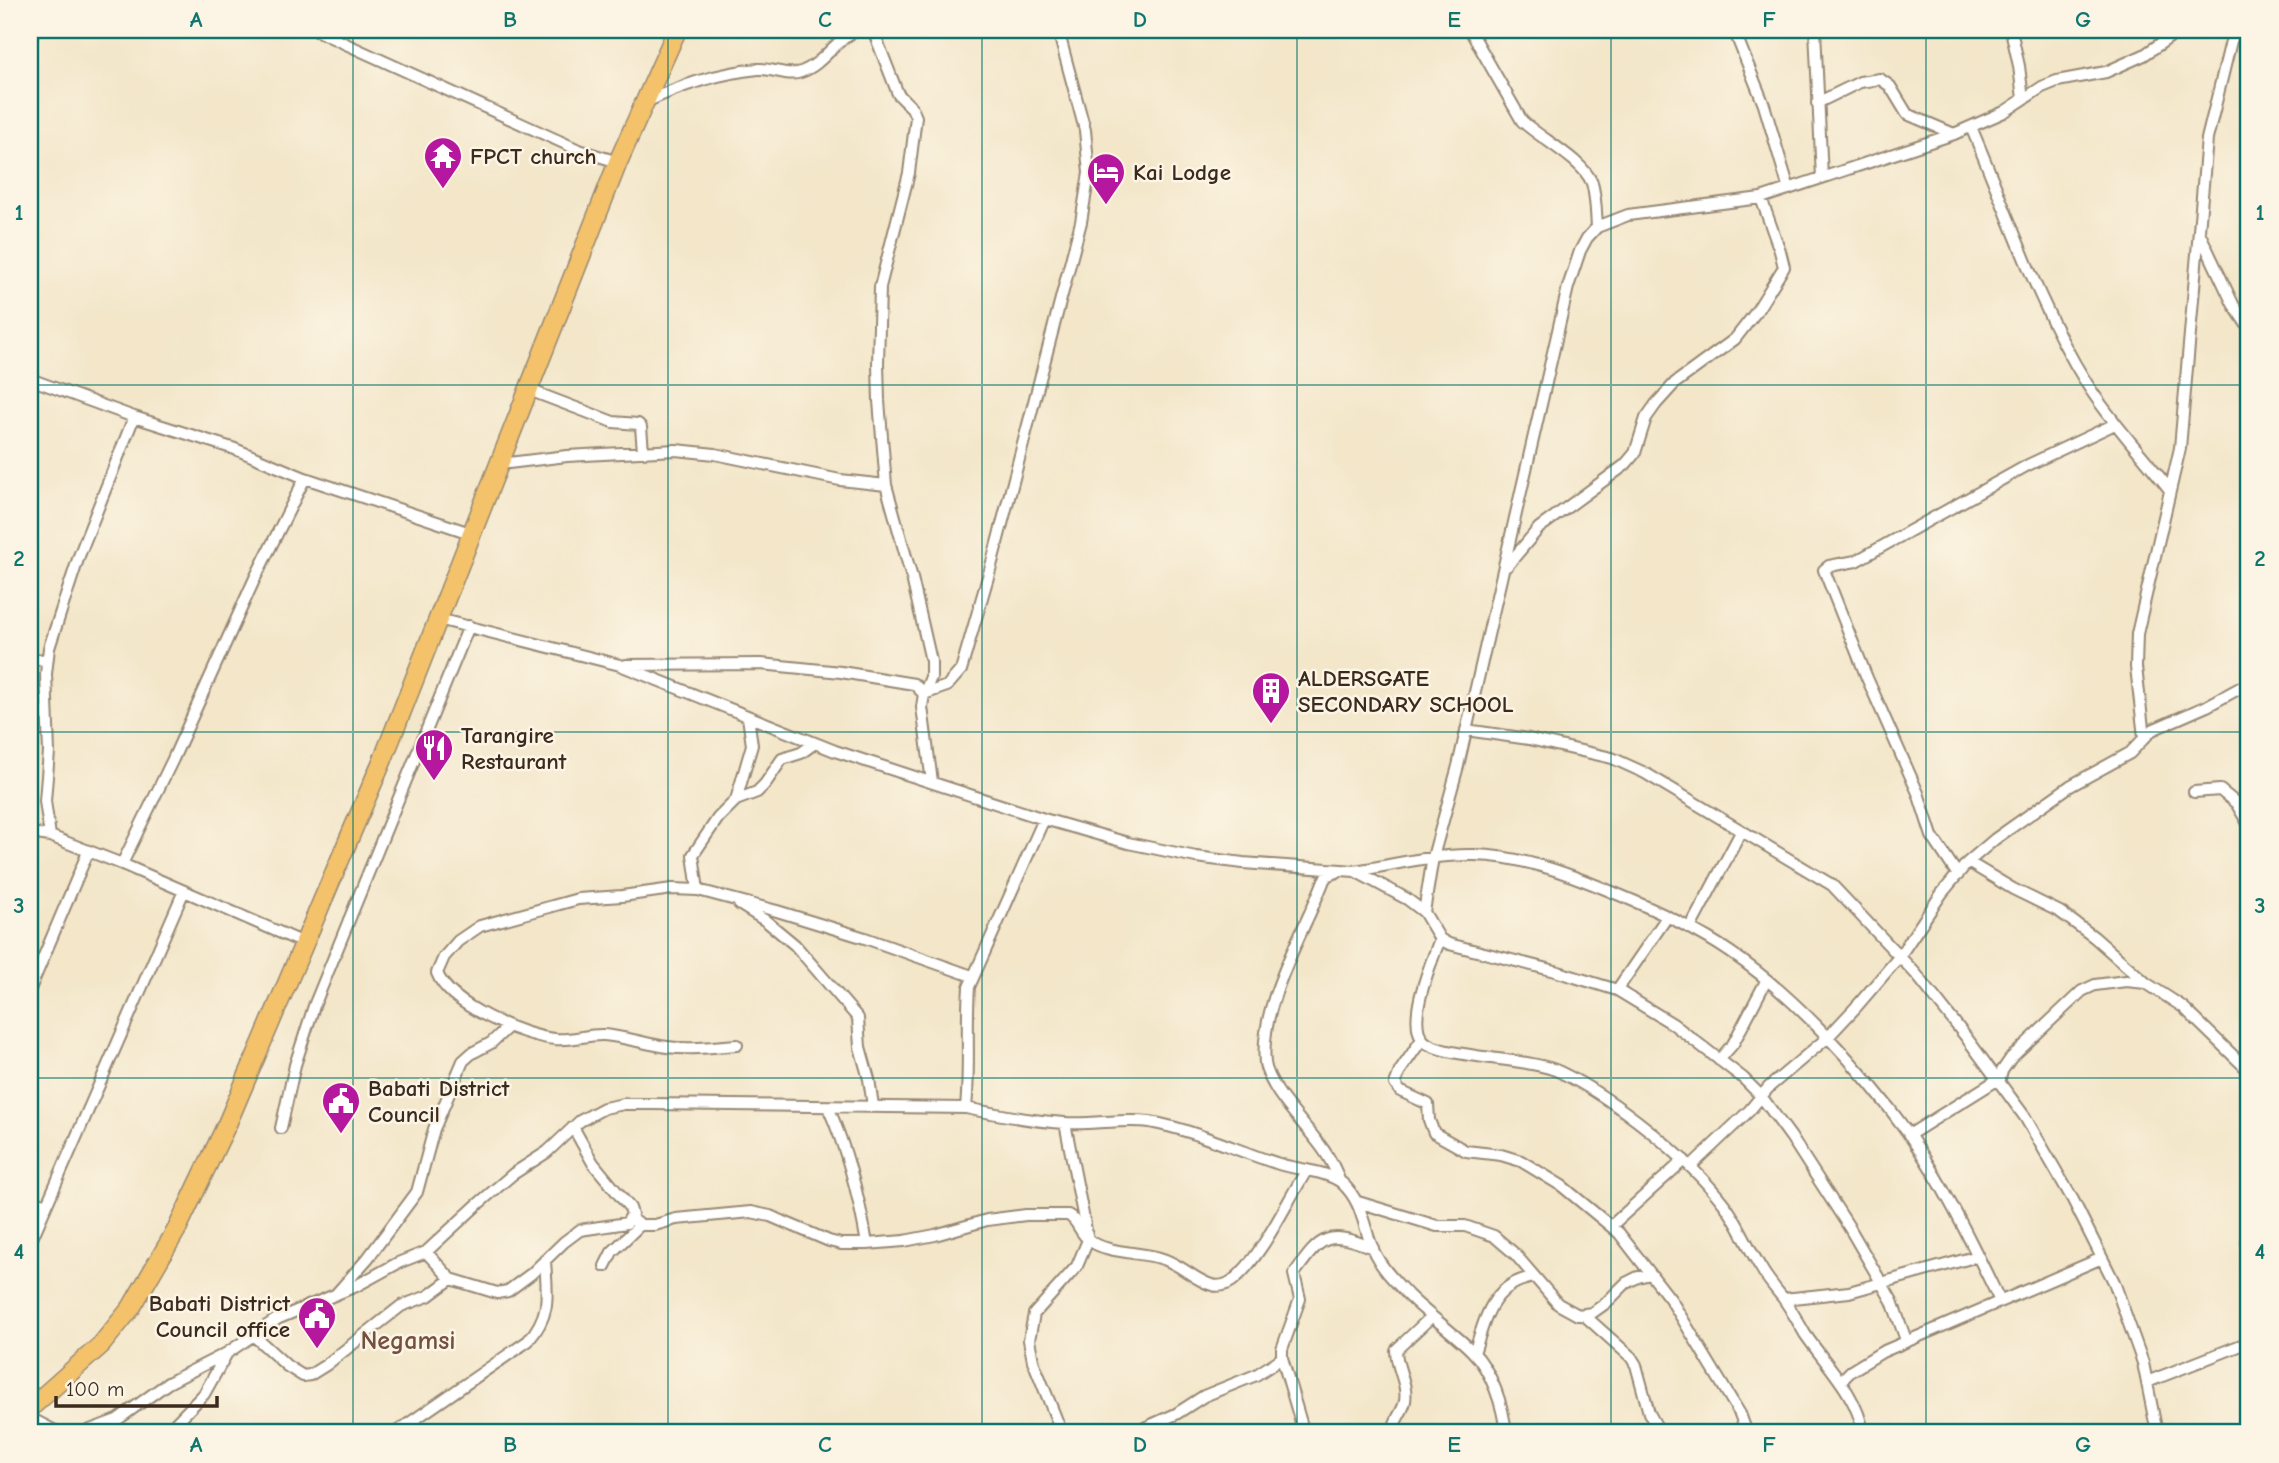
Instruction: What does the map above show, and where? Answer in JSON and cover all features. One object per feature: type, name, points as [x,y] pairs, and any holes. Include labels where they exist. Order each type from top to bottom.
[{"type":"highway","points":[[30,1408],[101,1345],[131,1308],[177,1229],[227,1124],[383,759],[671,32]]},
{"type":"street","points":[[30,42],[34,30]]},
{"type":"street","points":[[315,30],[579,150],[618,162]]},
{"type":"street","points":[[643,104],[682,86],[744,71],[762,69],[793,74],[801,72],[814,65],[848,34],[858,30]]},
{"type":"street","points":[[873,30],[895,87],[916,117],[909,173],[880,287],[879,401],[887,485],[931,661],[931,677],[922,707],[932,782]]},
{"type":"street","points":[[924,694],[947,686],[961,670],[990,570],[1080,222],[1089,173],[1085,131],[1058,30]]},
{"type":"street","points":[[1470,30],[1522,121],[1583,169],[1591,183],[1597,227]]},
{"type":"street","points":[[1734,30],[1764,105],[1788,189]]},
{"type":"street","points":[[1815,30],[1822,178]]},
{"type":"street","points":[[2011,30],[2023,99]]},
{"type":"street","points":[[1424,912],[1433,857],[1466,730],[1568,287],[1587,238],[1597,227],[1628,215],[1761,198],[1954,134],[2004,112],[2057,81],[2106,72],[2144,55],[2180,30]]},
{"type":"street","points":[[2144,737],[2136,667],[2137,634],[2180,448],[2207,139],[2236,30]]},
{"type":"street","points":[[1817,103],[1860,82],[1880,79],[1890,86],[1907,114],[1954,134]]},
{"type":"street","points":[[1971,127],[2056,327],[2086,383],[2115,424],[2169,489]]},
{"type":"street","points":[[1503,571],[1539,528],[1625,465],[1640,442],[1646,418],[1667,391],[1735,339],[1756,312],[1783,267],[1761,198]]},
{"type":"street","points":[[2199,231],[2233,304],[2249,328]]},
{"type":"street","points":[[30,379],[134,417],[235,449],[305,478],[473,534]]},
{"type":"street","points":[[529,390],[600,418],[638,424],[641,428],[643,451]]},
{"type":"street","points":[[50,836],[45,801],[49,752],[46,674],[49,648],[79,556],[134,417]]},
{"type":"street","points":[[1958,875],[1932,836],[1917,793],[1824,570],[1829,565],[1856,561],[2028,465],[2115,424]]},
{"type":"street","points":[[500,464],[676,450],[715,454],[840,480],[887,485]]},
{"type":"street","points":[[122,864],[305,478]]},
{"type":"street","points":[[439,619],[620,665],[815,743],[1044,819],[1196,857],[1355,871],[1407,899],[1424,912],[1440,939],[1461,949],[1555,971],[1617,990],[1673,1024],[1743,1078],[1760,1096],[1791,1137],[1837,1207],[1892,1301],[1906,1340]]},
{"type":"street","points":[[281,1128],[295,1065],[314,1006],[469,626]]},
{"type":"street","points":[[30,659],[47,660]]},
{"type":"street","points":[[620,665],[761,664],[841,672],[914,684],[924,694]]},
{"type":"street","points":[[1611,1226],[1749,1111],[1780,1077],[1827,1038],[1899,957],[1942,893],[1968,862],[1995,839],[2062,792],[2130,753],[2152,730],[2207,706],[2249,683]]},
{"type":"street","points":[[736,800],[752,745],[747,717]]},
{"type":"street","points":[[1466,730],[1555,744],[1612,758],[1645,773],[1832,885],[1899,957],[1951,1019],[2025,1117],[2073,1200],[2115,1282],[2143,1363],[2157,1433]]},
{"type":"street","points":[[698,890],[693,859],[695,850],[718,818],[736,800],[760,789],[782,759],[798,755],[815,743]]},
{"type":"street","points":[[2194,792],[2220,790],[2236,803],[2249,825]]},
{"type":"street","points":[[966,1108],[969,1074],[967,1009],[972,976],[1044,819]]},
{"type":"street","points":[[1690,928],[1741,832]]},
{"type":"street","points":[[30,833],[50,836],[122,864],[183,893],[303,943]]},
{"type":"street","points":[[30,989],[88,852]]},
{"type":"street","points":[[1506,1433],[1498,1398],[1474,1353],[1431,1317],[1389,1274],[1373,1248],[1358,1202],[1339,1180],[1331,1162],[1276,1090],[1265,1065],[1266,1034],[1278,983],[1324,880],[1334,872],[1355,871],[1433,857],[1476,855],[1547,867],[1628,898],[1690,928],[1731,953],[1796,1007],[1867,1080],[1909,1135],[1978,1256],[2000,1301]]},
{"type":"street","points":[[1968,862],[2013,890],[2060,912],[2094,937],[2146,983],[2183,1007],[2249,1071]]},
{"type":"street","points":[[737,1045],[708,1048],[667,1047],[635,1039],[600,1035],[556,1040],[509,1026],[455,997],[441,982],[437,973],[444,957],[458,941],[480,926],[578,899],[672,889],[698,890],[865,937],[972,976]]},
{"type":"street","points":[[30,1243],[183,893]]},
{"type":"street","points":[[731,899],[766,921],[795,945],[858,1018],[860,1047],[873,1106]]},
{"type":"street","points":[[1617,990],[1667,917]]},
{"type":"street","points":[[1440,939],[1420,1001],[1417,1022],[1422,1039],[1429,1046],[1446,1051],[1546,1066],[1562,1073],[1605,1099],[1687,1163],[1726,1206],[1763,1272],[1784,1299],[1822,1359],[1841,1381],[1861,1422],[1863,1433]]},
{"type":"street","points":[[1719,1060],[1733,1044],[1766,981]]},
{"type":"street","points":[[1909,1135],[1998,1082],[2011,1058],[2088,988],[2126,981],[2146,983]]},
{"type":"street","points":[[334,1296],[368,1258],[417,1192],[434,1129],[463,1061],[491,1043],[509,1026]]},
{"type":"street","points":[[1422,1039],[1400,1071],[1395,1084],[1400,1091],[1429,1104],[1429,1120],[1434,1133],[1466,1152],[1501,1155],[1521,1161],[1562,1186],[1611,1226],[1651,1274],[1705,1353],[1740,1414],[1747,1433]]},
{"type":"street","points":[[82,1433],[117,1420],[168,1383],[227,1353],[277,1319],[334,1296],[398,1263],[426,1252],[513,1174],[547,1152],[573,1127],[604,1108],[624,1104],[966,1108],[1002,1116],[1065,1123],[1151,1122],[1231,1145],[1278,1164],[1339,1180]]},
{"type":"street","points":[[828,1107],[858,1190],[867,1244]]},
{"type":"street","points":[[1062,1433],[1032,1361],[1030,1327],[1034,1314],[1077,1266],[1088,1240],[1065,1123]]},
{"type":"street","points":[[573,1127],[593,1163],[630,1208],[635,1221]]},
{"type":"street","points":[[426,1252],[451,1279],[497,1293],[508,1291],[518,1284],[580,1230],[594,1226],[635,1221],[655,1225],[676,1219],[751,1212],[770,1216],[829,1241],[867,1244],[935,1235],[987,1220],[1026,1215],[1070,1216],[1088,1240],[1117,1251],[1174,1262],[1210,1285],[1224,1285],[1232,1281],[1254,1257],[1307,1170]]},
{"type":"street","points":[[30,1199],[46,1205]]},
{"type":"street","points":[[1358,1202],[1437,1226],[1465,1226],[1494,1236],[1515,1254],[1533,1278],[1567,1311],[1584,1315],[1631,1357],[1636,1365],[1641,1391],[1660,1433]]},
{"type":"street","points":[[605,1266],[635,1221]]},
{"type":"street","points":[[1304,1433],[1282,1359],[1282,1349],[1300,1299],[1294,1274],[1321,1241],[1329,1237],[1348,1238],[1373,1248]]},
{"type":"street","points":[[1784,1299],[1849,1292],[1978,1256]]},
{"type":"street","points":[[1841,1381],[1861,1363],[1906,1340],[2102,1258]]},
{"type":"street","points":[[395,1433],[528,1341],[546,1314],[545,1260]]},
{"type":"street","points":[[1584,1315],[1606,1303],[1626,1283],[1651,1274]]},
{"type":"street","points":[[1474,1353],[1496,1298],[1510,1284],[1533,1278]]},
{"type":"street","points":[[253,1335],[287,1366],[303,1376],[310,1375],[379,1324],[391,1312],[428,1296],[451,1279]]},
{"type":"street","points":[[1393,1433],[1394,1421],[1405,1403],[1403,1377],[1396,1359],[1396,1350],[1431,1317]]},
{"type":"street","points":[[2147,1382],[2249,1342]]},
{"type":"street","points":[[166,1433],[204,1394],[227,1353]]},
{"type":"street","points":[[1133,1433],[1175,1414],[1204,1396],[1256,1375],[1282,1359]]},
{"type":"street","points":[[30,1418],[59,1433]]},
{"type":"place","name":"FPCT church","points":[[443,190]]},
{"type":"place","name":"Kai Lodge","points":[[1106,206]]},
{"type":"place","name":"ALDERSGATE SECONDARY SCHOOL","points":[[1271,725]]},
{"type":"place","name":"Tarangire Restaurant","points":[[434,782]]},
{"type":"place","name":"Babati District Council","points":[[341,1135]]},
{"type":"place","name":"Babati District Council office","points":[[317,1350]]},
{"type":"district","name":"Negamsi","points":[[408,1341]]}]
